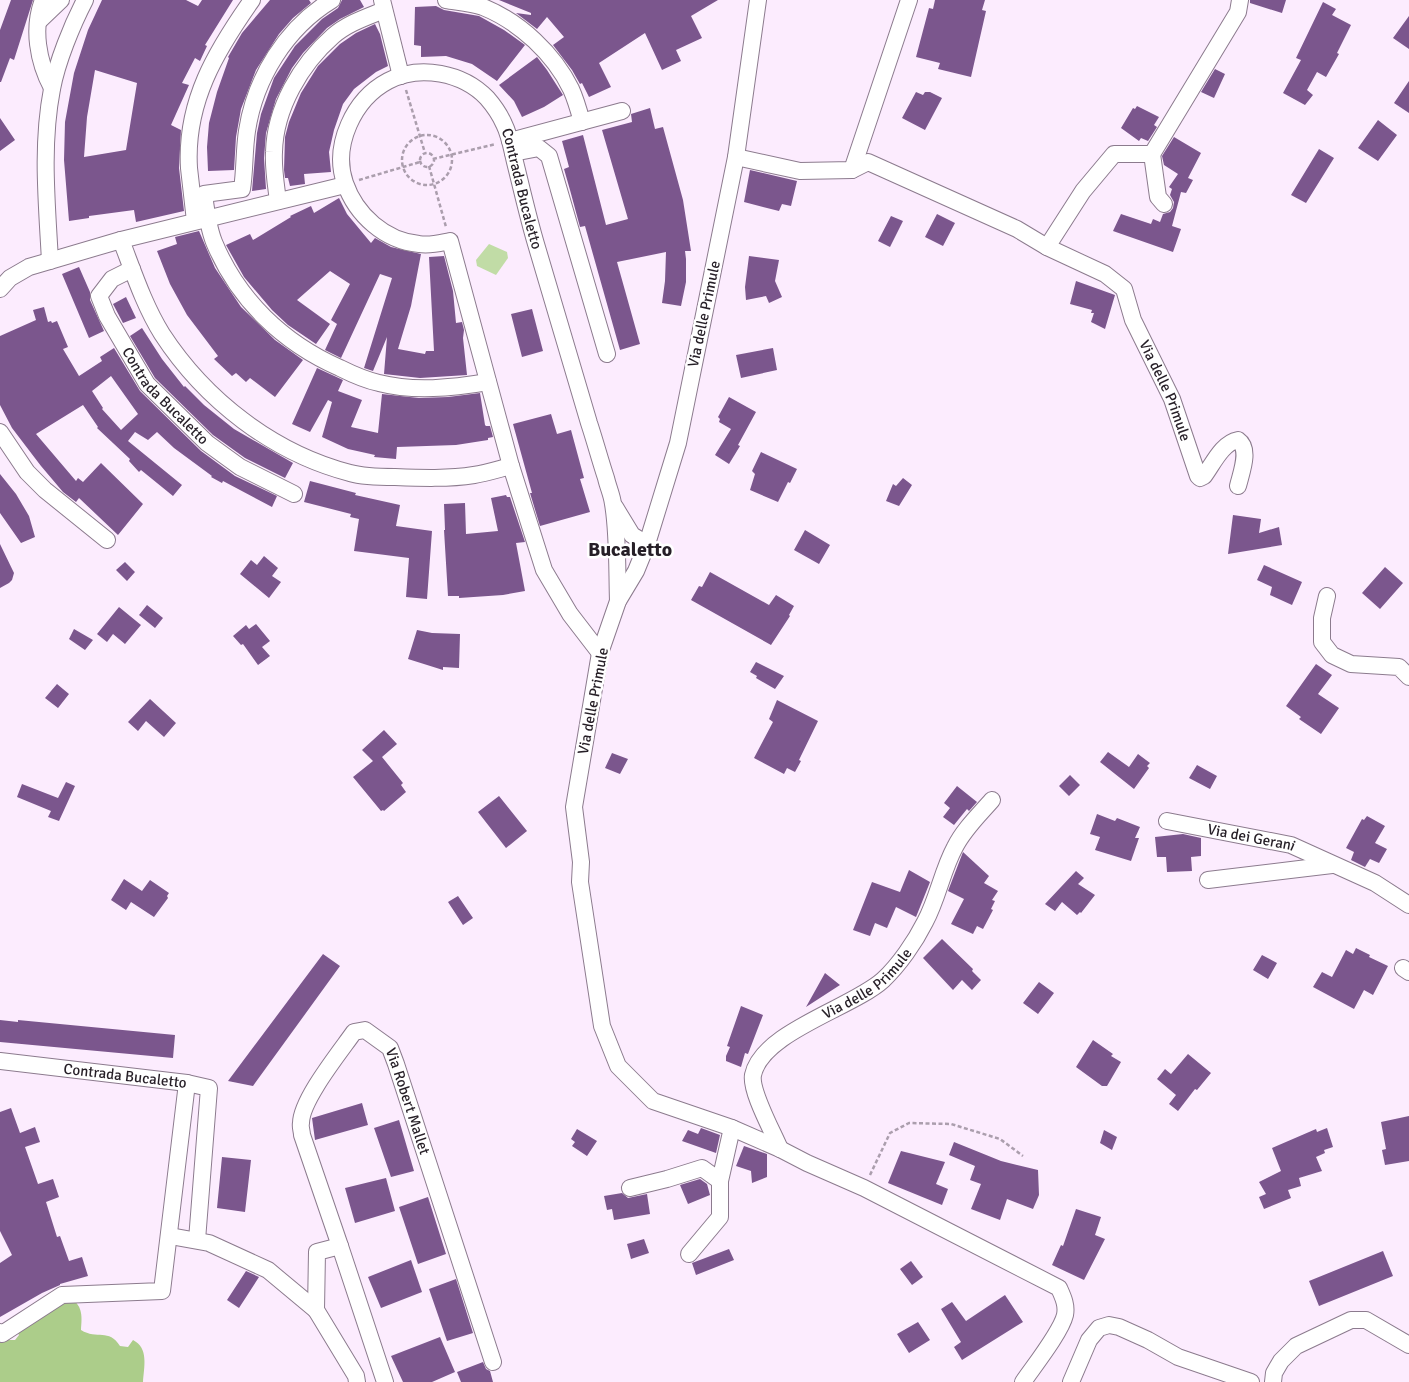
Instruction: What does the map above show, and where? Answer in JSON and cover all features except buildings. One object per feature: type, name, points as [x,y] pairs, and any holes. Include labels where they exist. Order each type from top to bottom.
[{"type":"street","points":[[43,0],[38,13],[37,37],[45,75],[52,88]]},
{"type":"street","points":[[38,22],[61,0]]},
{"type":"street","points":[[50,261],[46,143],[52,88],[60,60],[85,0]]},
{"type":"street","points":[[252,0],[226,36],[203,80],[194,112],[190,142],[189,167],[201,220],[222,260],[247,300],[277,329],[327,362],[355,375],[378,383],[401,387],[451,387],[488,382]]},
{"type":"street","points":[[201,220],[204,194],[200,166],[200,143],[204,115],[211,92],[234,41],[259,5],[265,0]]},
{"type":"street","points":[[204,194],[242,189],[247,133],[253,102],[262,77],[288,39],[314,11],[332,0]]},
{"type":"street","points":[[446,0],[483,7],[515,24],[537,43],[554,62],[571,89],[582,122]]},
{"type":"street","name":"Via delle Primule","points":[[758,0],[736,157],[678,443],[647,544],[636,571],[618,601],[600,653],[574,808],[581,862],[580,882],[602,1026],[618,1066],[653,1101],[732,1128],[780,1149],[864,1188],[1059,1288],[1065,1301],[1065,1314],[1060,1327],[1023,1382]]},
{"type":"street","points":[[852,170],[909,0]]},
{"type":"street","points":[[1164,204],[1158,197],[1152,154],[1238,12],[1240,0]]},
{"type":"street","points":[[278,201],[274,151],[277,126],[301,72],[334,35],[387,3],[403,82]]},
{"type":"street","name":"Contrada Bucaletto","points":[[600,653],[570,614],[544,570],[511,466],[450,241],[419,244],[405,241],[380,229],[357,207],[353,179],[340,159],[342,142],[352,118],[368,96],[379,86],[403,82],[419,73],[438,74],[466,82],[478,90],[495,108],[504,124],[504,144],[613,504]]},
{"type":"street","points":[[504,144],[622,111]]},
{"type":"street","points":[[504,144],[539,148],[549,156],[607,354]]},
{"type":"street","points":[[1047,247],[1083,192],[1114,154],[1152,154]]},
{"type":"street","name":"Via delle Primule","points":[[736,157],[800,171],[852,170],[868,162],[1017,229],[1047,247],[1105,274],[1124,289],[1133,320],[1172,400],[1198,476],[1203,478],[1225,447],[1231,441],[1238,440],[1242,443],[1244,449],[1238,486]]},
{"type":"street","points":[[0,290],[10,278],[29,267],[121,240],[278,201],[353,179]]},
{"type":"street","points":[[121,240],[132,269],[162,333],[190,371],[230,411],[288,449],[350,473],[368,476],[423,478],[474,475],[511,466]]},
{"type":"street","name":"Contrada Bucaletto","points":[[132,269],[112,279],[99,296],[107,316],[147,384],[207,444],[240,466],[294,494]]},
{"type":"street","points":[[0,432],[26,472],[107,540]]},
{"type":"street","points":[[613,504],[632,535],[647,544]]},
{"type":"street","points":[[613,504],[618,601]]},
{"type":"street","points":[[1327,596],[1322,618],[1322,642],[1332,655],[1350,664],[1400,667],[1409,677]]},
{"type":"street","name":"Via delle Primule","points":[[780,1149],[754,1090],[753,1075],[761,1057],[776,1043],[812,1020],[859,997],[883,980],[904,955],[926,921],[954,848],[968,826],[992,800]]},
{"type":"street","name":"Via dei Gerani","points":[[1167,821],[1291,846],[1375,883],[1409,905]]},
{"type":"street","name":"Via dei Gerani","points":[[1208,880],[1332,865]]},
{"type":"street","name":"Via Robert Mallet","points":[[385,1382],[302,1135],[300,1122],[303,1110],[318,1084],[354,1032],[365,1030],[390,1048],[493,1362]]},
{"type":"street","name":"Contrada Bucaletto","points":[[0,1061],[187,1083],[162,1292],[62,1295],[2,1334],[0,1332]]},
{"type":"street","points":[[187,1083],[209,1088],[196,1240]]},
{"type":"street","points":[[690,1254],[720,1217],[720,1181],[732,1128]]},
{"type":"street","points":[[630,1188],[702,1168],[720,1181]]},
{"type":"street","points":[[170,1236],[209,1243],[268,1270],[316,1310],[356,1376],[357,1382]]},
{"type":"street","points":[[316,1310],[317,1252],[340,1246]]},
{"type":"street","points":[[1273,1382],[1274,1373],[1281,1361],[1296,1346],[1351,1320],[1366,1320],[1409,1345]]},
{"type":"street","points":[[1071,1382],[1089,1340],[1099,1328],[1109,1325],[1119,1327],[1148,1340],[1178,1357],[1251,1382]]},
{"type":"path","points":[[403,82],[414,87]]},
{"type":"path","points":[[403,82],[421,135],[425,153]]},
{"type":"path","points":[[421,135],[438,137],[447,144],[452,154],[449,172],[445,178],[434,184],[428,185],[415,182],[403,167],[402,156],[407,145],[421,135]]},
{"type":"path","points":[[433,159],[504,144]]},
{"type":"path","points":[[425,153],[430,154],[433,159],[432,164],[429,166]]},
{"type":"path","points":[[420,162],[420,157],[425,153]]},
{"type":"path","points":[[353,179],[420,162]]},
{"type":"path","points":[[420,162],[424,166],[429,166]]},
{"type":"path","points":[[429,166],[447,229],[440,231]]},
{"type":"path","points":[[864,1188],[890,1133],[909,1123],[951,1124],[1000,1139],[1023,1156]]},
{"type":"green space","points":[[489,244],[507,252],[508,258],[496,275],[477,266],[476,260]]},
{"type":"green space","points":[[72,1299],[80,1309],[81,1330],[87,1333],[112,1337],[120,1346],[128,1347],[133,1340],[138,1343],[144,1358],[143,1382],[0,1382],[0,1334],[8,1340],[15,1340],[19,1335],[15,1327]]},
{"type":"district","name":"Bucaletto","points":[[630,549]]}]
